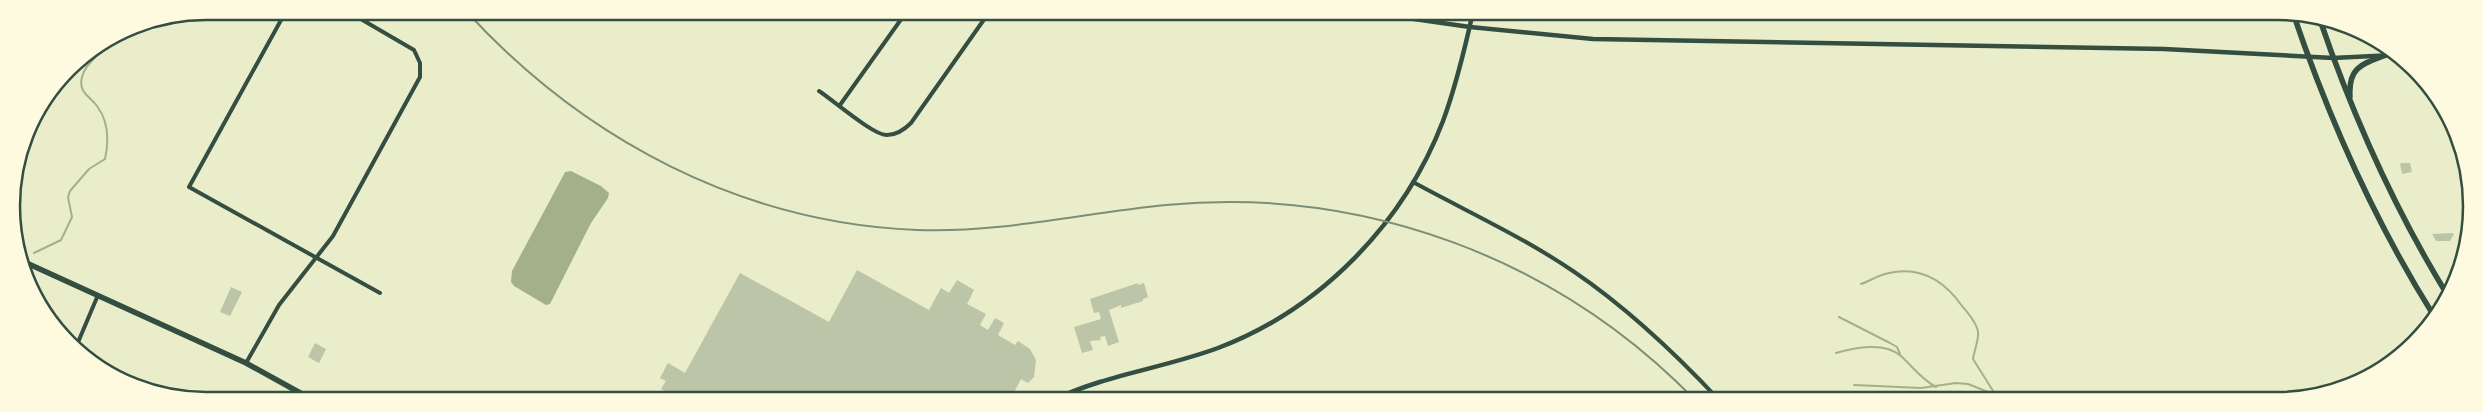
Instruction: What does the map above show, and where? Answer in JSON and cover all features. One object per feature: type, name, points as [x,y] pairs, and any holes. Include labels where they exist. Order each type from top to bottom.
[{"type":"main road","points":[[2297,21],[2308,57],[2338,130],[2390,240],[2431,311]]},
{"type":"main road","points":[[2322,25],[2351,104],[2374,156],[2443,288]]},
{"type":"main road","points":[[2351,104],[2350,83],[2356,70],[2362,64],[2386,55]]},
{"type":"main road","points":[[29,264],[246,363],[299,392]]},
{"type":"street","points":[[281,20],[189,187],[380,293]]},
{"type":"street","points":[[246,363],[279,305],[333,236],[420,77],[420,63],[414,50],[362,20]]},
{"type":"street","points":[[840,105],[900,20]]},
{"type":"street","points":[[819,91],[880,134],[888,135],[905,129],[984,20]]},
{"type":"street","points":[[1418,20],[1470,27],[1602,39],[2150,48],[2333,58],[2386,55]]},
{"type":"street","points":[[1074,392],[1209,351],[1257,330],[1294,308],[1330,280],[1375,236],[1413,182],[1443,120],[1471,20]]},
{"type":"street","points":[[1413,182],[1572,270],[1654,337],[1711,392]]},
{"type":"street","points":[[78,342],[98,295]]},
{"type":"shaded area","points":[[571,171],[601,186],[609,193],[608,198],[591,223],[550,304],[546,305],[514,286],[511,282],[512,271],[565,172]]},
{"type":"building","points":[[2410,163],[2412,172],[2402,174],[2400,164]]},
{"type":"building","points":[[2432,234],[2454,234],[2450,241],[2436,241]]},
{"type":"building","points":[[857,270],[929,310],[941,288],[949,293],[957,280],[974,290],[967,304],[986,314],[980,325],[988,330],[995,318],[1004,323],[998,335],[1015,345],[1018,341],[1030,349],[1036,360],[1034,377],[1028,383],[1021,379],[1014,392],[666,392],[661,389],[666,381],[660,378],[668,363],[685,373],[740,273],[829,322]]},
{"type":"building","points":[[1138,283],[1138,285],[1144,283],[1148,297],[1143,299],[1143,301],[1121,308],[1121,305],[1109,310],[1119,342],[1108,346],[1105,336],[1100,337],[1101,340],[1090,341],[1093,350],[1082,353],[1074,327],[1101,319],[1099,312],[1094,313],[1090,299]]},
{"type":"building","points":[[231,287],[242,292],[230,316],[220,312]]},
{"type":"building","points":[[315,343],[326,349],[319,363],[308,357]]},
{"type":"waterway","points":[[34,253],[61,240],[72,217],[68,197],[70,191],[89,169],[105,159],[107,132],[104,118],[97,106],[83,91],[81,82],[87,67],[100,53]]},
{"type":"waterway","points":[[1861,284],[1882,275],[1907,271],[1928,276],[1938,281],[1955,296],[1976,325],[1978,335],[1973,359],[1994,392]]},
{"type":"waterway","points":[[1839,317],[1897,347],[1900,354]]},
{"type":"waterway","points":[[1836,353],[1869,347],[1886,348],[1901,356],[1921,377],[1936,387]]},
{"type":"waterway","points":[[1854,385],[1921,388],[1956,383],[1968,384],[1988,392]]},
{"type":"railway","points":[[475,20],[512,57],[561,98],[614,135],[669,166],[728,191],[789,211],[852,224],[917,230],[1011,226],[1135,208],[1240,202],[1312,207],[1384,221],[1453,242],[1519,271],[1582,307],[1641,350],[1686,392]]}]
